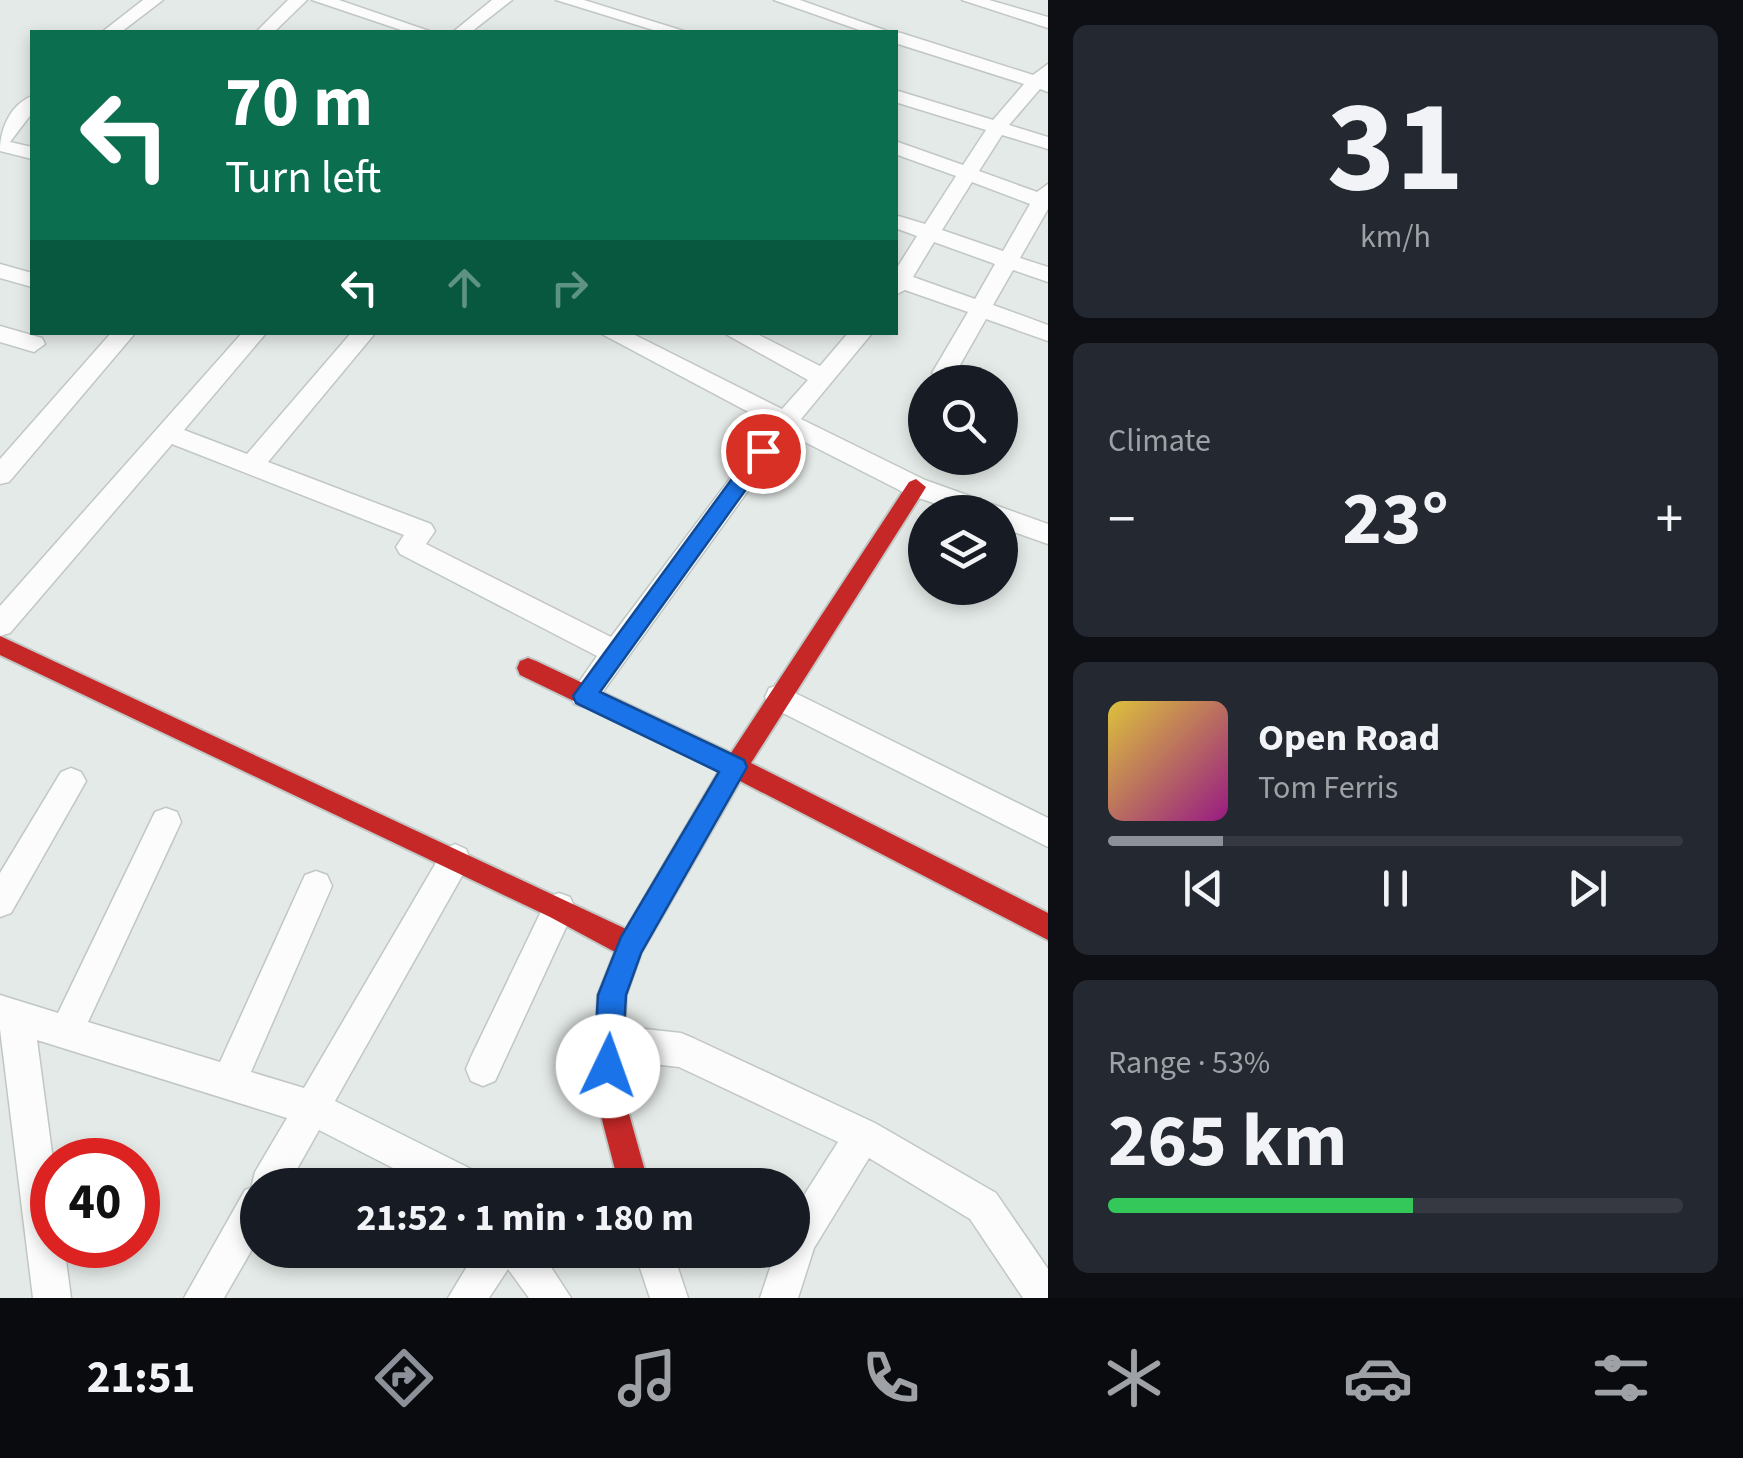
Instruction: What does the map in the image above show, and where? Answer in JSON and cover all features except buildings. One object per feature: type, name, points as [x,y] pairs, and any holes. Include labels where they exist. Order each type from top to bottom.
[{"type":"street","points":[[266,30],[298,0]]},
{"type":"street","points":[[321,0],[394,28]]},
{"type":"street","points":[[465,30],[504,0]]},
{"type":"street","points":[[564,0],[637,27]]},
{"type":"street","points":[[783,0],[875,30]]},
{"type":"street","points":[[972,0],[998,4],[1048,22]]},
{"type":"street","points":[[112,30],[143,2]]},
{"type":"street","points":[[898,38],[1044,79],[996,127],[898,282]]},
{"type":"street","points":[[898,97],[1048,143]]},
{"type":"street","points":[[30,105],[0,143],[30,152]]},
{"type":"street","points":[[898,148],[1046,198],[948,365]]},
{"type":"street","points":[[898,222],[1048,274]]},
{"type":"street","points":[[898,284],[1048,333]]},
{"type":"street","points":[[0,334],[34,344]]},
{"type":"street","points":[[0,475],[123,335]]},
{"type":"street","points":[[0,624],[253,335]]},
{"type":"street","points":[[251,465],[363,335]]},
{"type":"street","points":[[614,335],[939,495]]},
{"type":"street","points":[[739,335],[823,378]]},
{"type":"street","points":[[584,696],[784,422],[859,335]]},
{"type":"street","points":[[168,433],[422,531],[409,547],[614,652]]},
{"type":"street","points":[[629,1168],[608,1089],[608,1042],[612,995],[631,946],[735,767],[916,487]]},
{"type":"street","points":[[1018,523],[1048,534]]},
{"type":"street","points":[[0,644],[560,908],[631,946]]},
{"type":"street","points":[[528,668],[735,767],[1048,927]]},
{"type":"street","points":[[780,696],[1048,833]]},
{"type":"street","points":[[0,902],[71,781]]},
{"type":"street","points":[[66,1032],[166,822]]},
{"type":"street","points":[[278,1168],[454,859]]},
{"type":"street","points":[[228,1084],[316,886]]},
{"type":"street","points":[[484,1070],[560,908]]},
{"type":"street","points":[[52,1298],[9,1014],[312,1108],[430,1168]]},
{"type":"street","points":[[608,1042],[681,1050],[864,1135],[983,1206],[1045,1298]]},
{"type":"street","points":[[779,1298],[798,1238],[864,1135]]},
{"type":"street","points":[[204,1298],[240,1235]]},
{"type":"street","points":[[467,1298],[487,1268]]},
{"type":"street","points":[[531,1268],[552,1298]]},
{"type":"street","points":[[659,1268],[670,1298]]},
{"type":"traffic: jam","points":[[629,1168],[608,1089],[612,995],[631,946],[735,767],[916,487]]},
{"type":"traffic: jam","points":[[0,645],[559,908],[631,946]]},
{"type":"traffic: jam","points":[[528,668],[735,767],[1048,927]]},
{"type":"route","points":[[608,1066],[612,995],[631,946],[735,767],[584,696],[763,451]]}]
